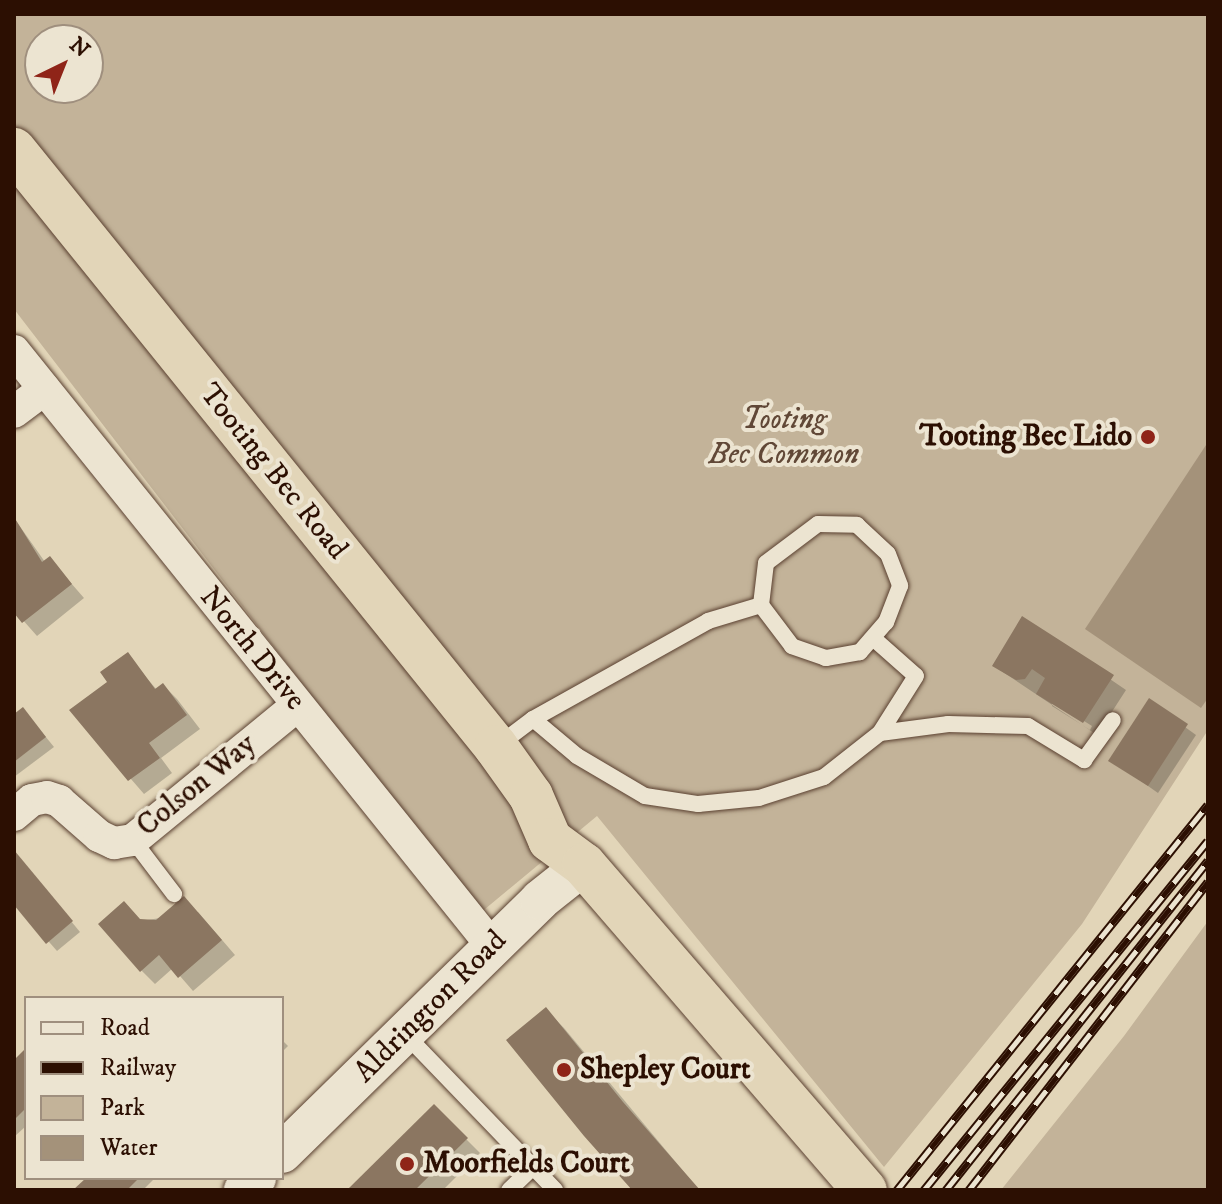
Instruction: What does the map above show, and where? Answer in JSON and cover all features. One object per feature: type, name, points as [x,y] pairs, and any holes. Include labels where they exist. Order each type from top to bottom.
[{"type":"highway","name":"Tooting Bec Road","points":[[14,150],[496,747],[531,796],[550,840],[584,864],[823,1137],[865,1190]]},
{"type":"street","name":"North Drive","points":[[14,351],[492,946]]},
{"type":"street","points":[[14,412],[44,389]]},
{"type":"street","name":"Colson Way","points":[[14,815],[32,800],[47,797],[59,801],[99,836],[114,843],[133,840],[297,706]]},
{"type":"street","name":"Aldrington Road","points":[[284,1151],[492,946],[584,864]]},
{"type":"lane","points":[[818,524],[857,525],[888,554],[900,586],[886,622],[860,652],[826,658],[792,646],[761,605],[766,563],[818,524]]},
{"type":"lane","points":[[496,747],[533,719],[708,621],[761,605]]},
{"type":"lane","points":[[533,719],[577,756],[645,796],[698,804],[759,798],[824,777],[880,733],[916,676],[873,638]]},
{"type":"lane","points":[[880,733],[948,724],[1028,726],[1084,760],[1113,720]]},
{"type":"lane","points":[[133,840],[174,894]]},
{"type":"lane","points":[[405,1034],[555,1190]]},
{"type":"lane","points":[[509,1190],[533,1167]]},
{"type":"green space","name":"Tooting Bec Common","points":[[14,14],[1208,14],[1208,730],[1082,924],[884,1167],[597,816],[479,914],[14,309]]},
{"type":"green space","points":[[1208,921],[1208,1190],[1001,1190],[1124,1036]]},
{"type":"water","points":[[1208,442],[1208,698],[1201,708],[1085,629]]},
{"type":"building","points":[[14,517],[42,562],[50,556],[72,584],[22,623],[14,613]]},
{"type":"building","points":[[1022,616],[1114,675],[1083,723],[1036,694],[1045,678],[1032,669],[1025,679],[1016,680],[992,666]]},
{"type":"building","points":[[128,652],[155,689],[163,683],[187,715],[149,743],[160,758],[128,781],[69,710],[107,682],[100,672]]},
{"type":"building","points":[[1149,698],[1188,724],[1148,786],[1108,761]]},
{"type":"building","points":[[23,707],[46,737],[14,762],[14,714]]},
{"type":"building","points":[[14,850],[73,921],[46,944],[14,905]]},
{"type":"building","points":[[184,896],[222,940],[178,978],[159,955],[140,972],[98,924],[124,901],[140,919],[156,920]]},
{"type":"building","name":"Shepley Court","points":[[546,1007],[700,1190],[632,1190],[584,1136],[506,1040]]},
{"type":"building","points":[[24,1050],[24,1110],[14,1120],[14,1060]]},
{"type":"building","name":"Moorfields Court","points":[[434,1104],[468,1138],[415,1190],[347,1190]]},
{"type":"building","points":[[84,1180],[137,1180],[127,1190],[73,1190]]},
{"type":"railway","points":[[897,1190],[1208,805]]},
{"type":"railway","points":[[924,1190],[1208,841]]},
{"type":"railway","points":[[946,1190],[1208,861]]},
{"type":"railway","points":[[969,1190],[1208,882]]},
{"type":"place","name":"Tooting Bec Lido","points":[[1148,437]]},
{"type":"place","name":"Shepley Court","points":[[564,1070]]},
{"type":"place","name":"Moorfields Court","points":[[407,1164]]}]
